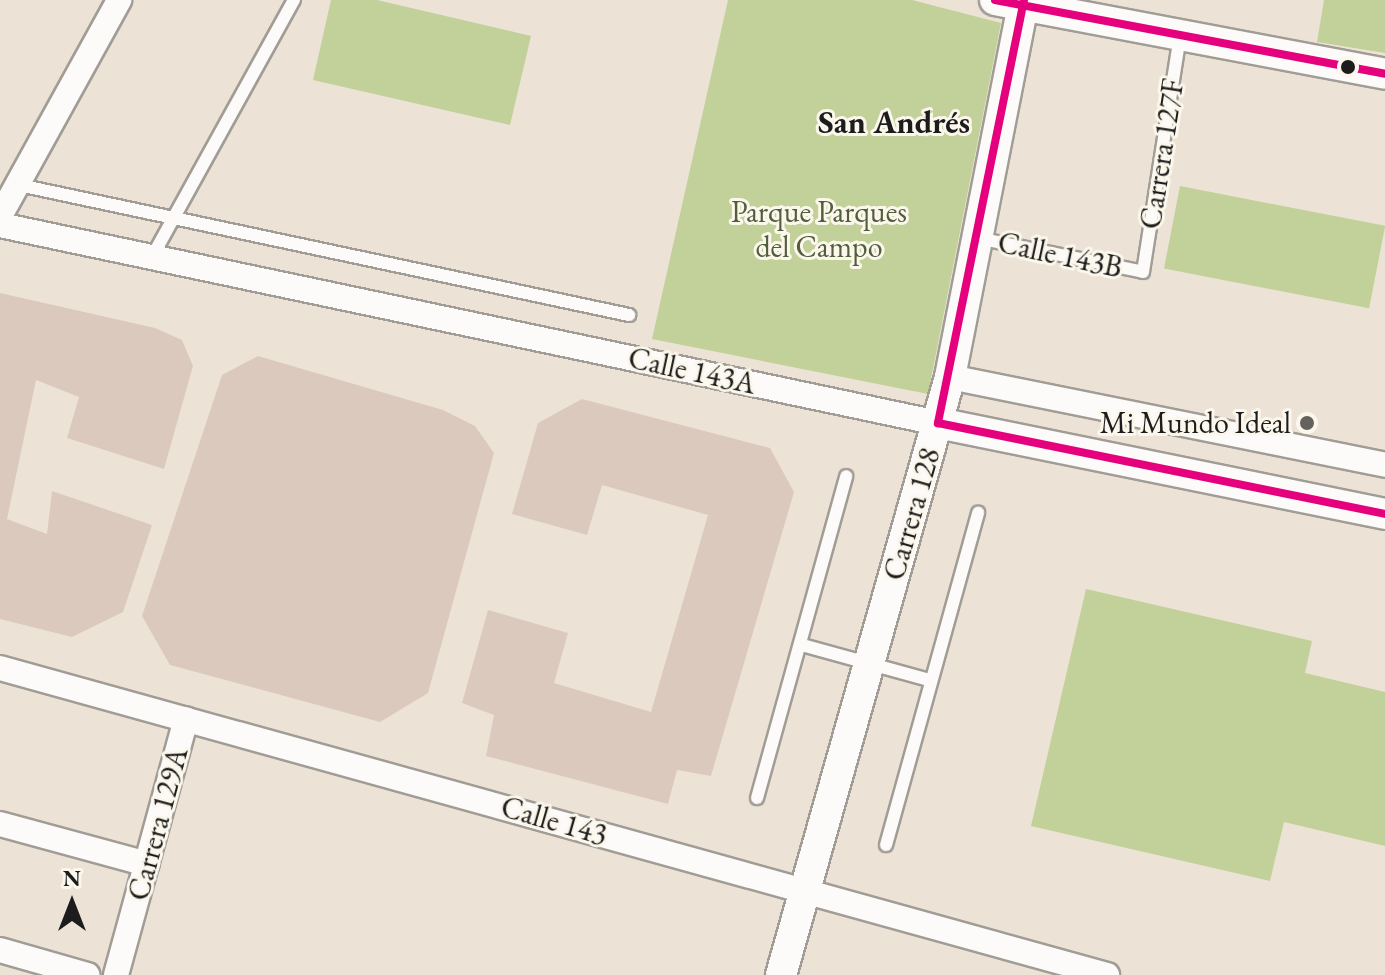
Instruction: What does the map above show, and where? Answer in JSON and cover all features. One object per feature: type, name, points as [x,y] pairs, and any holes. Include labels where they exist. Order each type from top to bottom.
[{"type":"street","points":[[0,216],[10,182],[119,0]]},
{"type":"street","points":[[1014,2],[1385,74]]},
{"type":"street","name":"Carrera 128","points":[[781,975],[950,377],[978,238],[1014,2]]},
{"type":"street","name":"Calle 143A","points":[[0,225],[1385,514]]},
{"type":"street","points":[[950,377],[1385,465]]},
{"type":"street","name":"Calle 143","points":[[0,668],[1107,975]]},
{"type":"street","name":"Carrera 129A","points":[[116,975],[186,719]]},
{"type":"street","points":[[0,824],[147,864]]},
{"type":"street","points":[[0,950],[87,975]]},
{"type":"lane","points":[[152,257],[294,0]]},
{"type":"lane","name":"Carrera 127F","points":[[1143,272],[1180,36]]},
{"type":"lane","points":[[10,182],[629,315]]},
{"type":"lane","name":"Calle 143B","points":[[978,238],[1143,272]]},
{"type":"lane","points":[[757,798],[802,645],[846,476]]},
{"type":"lane","points":[[886,845],[929,680],[978,513]]},
{"type":"lane","points":[[802,645],[929,680]]},
{"type":"green space","points":[[331,0],[377,0],[531,36],[510,125],[313,80]]},
{"type":"green space","name":"Parque Parques del Campo","points":[[728,0],[912,0],[1001,23],[928,394],[652,339]]},
{"type":"green space","points":[[1324,0],[1385,0],[1385,53],[1317,42]]},
{"type":"green space","points":[[1180,186],[1385,226],[1369,308],[1164,268]]},
{"type":"green space","points":[[1086,589],[1312,641],[1305,673],[1385,692],[1385,846],[1284,822],[1270,881],[1031,826]]},
{"type":"building","points":[[0,293],[155,328],[182,340],[193,366],[164,469],[67,438],[79,397],[36,380],[7,519],[47,534],[52,491],[152,525],[123,612],[72,637],[0,619]]},
{"type":"building","points":[[258,356],[443,410],[475,426],[494,453],[428,693],[380,722],[170,665],[142,616],[222,375]]},
{"type":"building","points":[[582,399],[770,448],[794,492],[711,776],[677,770],[668,804],[486,756],[494,715],[462,703],[488,610],[568,633],[554,683],[651,712],[708,515],[602,485],[587,535],[512,514],[538,423]]},
{"type":"transit line","points":[[995,0],[1385,74]]},
{"type":"transit line","points":[[1024,0],[938,423],[1385,514]]},
{"type":"place","name":"Mi Mundo Ideal","points":[[1307,423]]},
{"type":"district","name":"San Andrés","points":[[894,122]]}]
